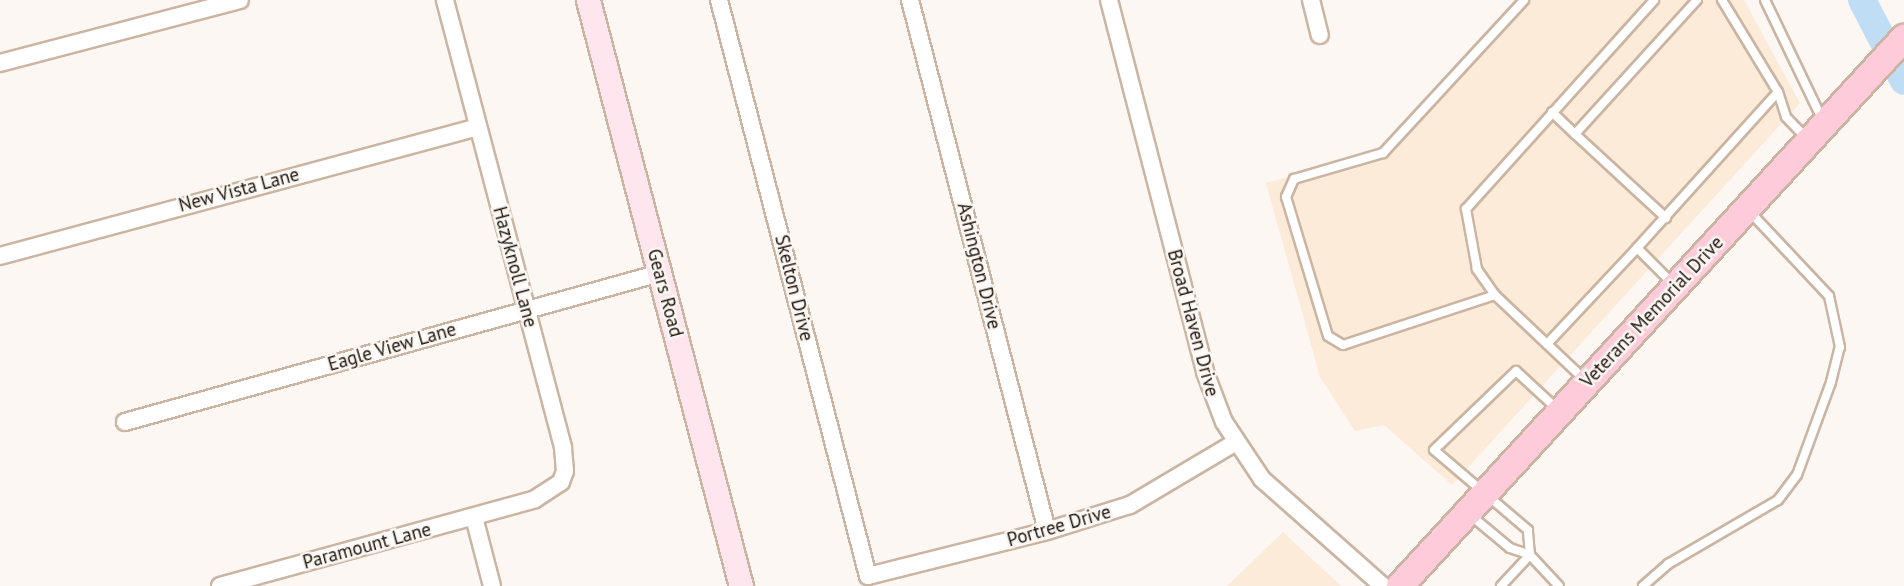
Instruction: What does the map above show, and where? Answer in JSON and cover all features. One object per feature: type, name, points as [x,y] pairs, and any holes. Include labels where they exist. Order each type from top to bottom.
[{"type":"main road","name":"Gears Road","points":[[588,0],[741,586]]},
{"type":"main road","name":"Veterans Memorial Drive","points":[[1399,586],[1818,135],[1904,38]]},
{"type":"street","points":[[0,63],[240,0]]},
{"type":"street","name":"Hazyknoll Lane","points":[[444,0],[527,310],[565,471],[550,492],[514,506]]},
{"type":"street","name":"Skelton Drive","points":[[719,0],[868,576]]},
{"type":"street","name":"Ashington Drive","points":[[910,0],[1047,531]]},
{"type":"street","name":"Broad Haven Drive","points":[[1109,0],[1211,391],[1236,442],[1262,478],[1382,586]]},
{"type":"street","points":[[1311,0],[1320,36]]},
{"type":"street","name":"New Vista Lane","points":[[0,256],[478,127]]},
{"type":"street","name":"Eagle View Lane","points":[[125,422],[660,273]]},
{"type":"street","name":"Portree Drive","points":[[868,576],[1047,531],[1130,505],[1236,442]]},
{"type":"street","name":"Paramount Lane","points":[[220,586],[514,506]]},
{"type":"street","points":[[474,517],[492,586]]},
{"type":"lane","points":[[1495,295],[1343,345],[1328,336],[1286,197],[1294,179],[1383,153],[1524,0]]},
{"type":"lane","points":[[1587,382],[1495,295],[1477,269],[1466,209],[1654,0]]},
{"type":"lane","points":[[1575,134],[1697,0]]},
{"type":"lane","points":[[1723,0],[1778,92],[1786,117],[1818,135]]},
{"type":"lane","points":[[1765,0],[1818,135]]},
{"type":"lane","points":[[1547,344],[1666,218],[1778,92]]},
{"type":"lane","points":[[1552,112],[1666,218]]},
{"type":"lane","points":[[1643,586],[1668,564],[1777,500],[1797,475],[1832,382],[1840,347],[1829,296],[1748,210]]},
{"type":"lane","points":[[1637,247],[1675,286]]},
{"type":"lane","points":[[1501,586],[1530,555],[1528,530],[1486,492],[1469,484],[1434,450],[1516,371],[1560,411]]},
{"type":"lane","points":[[1467,512],[1510,548],[1530,555],[1559,586]]},
{"type":"shaded area","points":[[1516,0],[1744,0],[1800,103],[1452,485],[1384,425],[1355,431],[1320,377],[1266,183],[1377,152]]},
{"type":"shaded area","points":[[1283,532],[1341,586],[1227,586]]},
{"type":"waterway","points":[[1862,0],[1904,81]]}]
